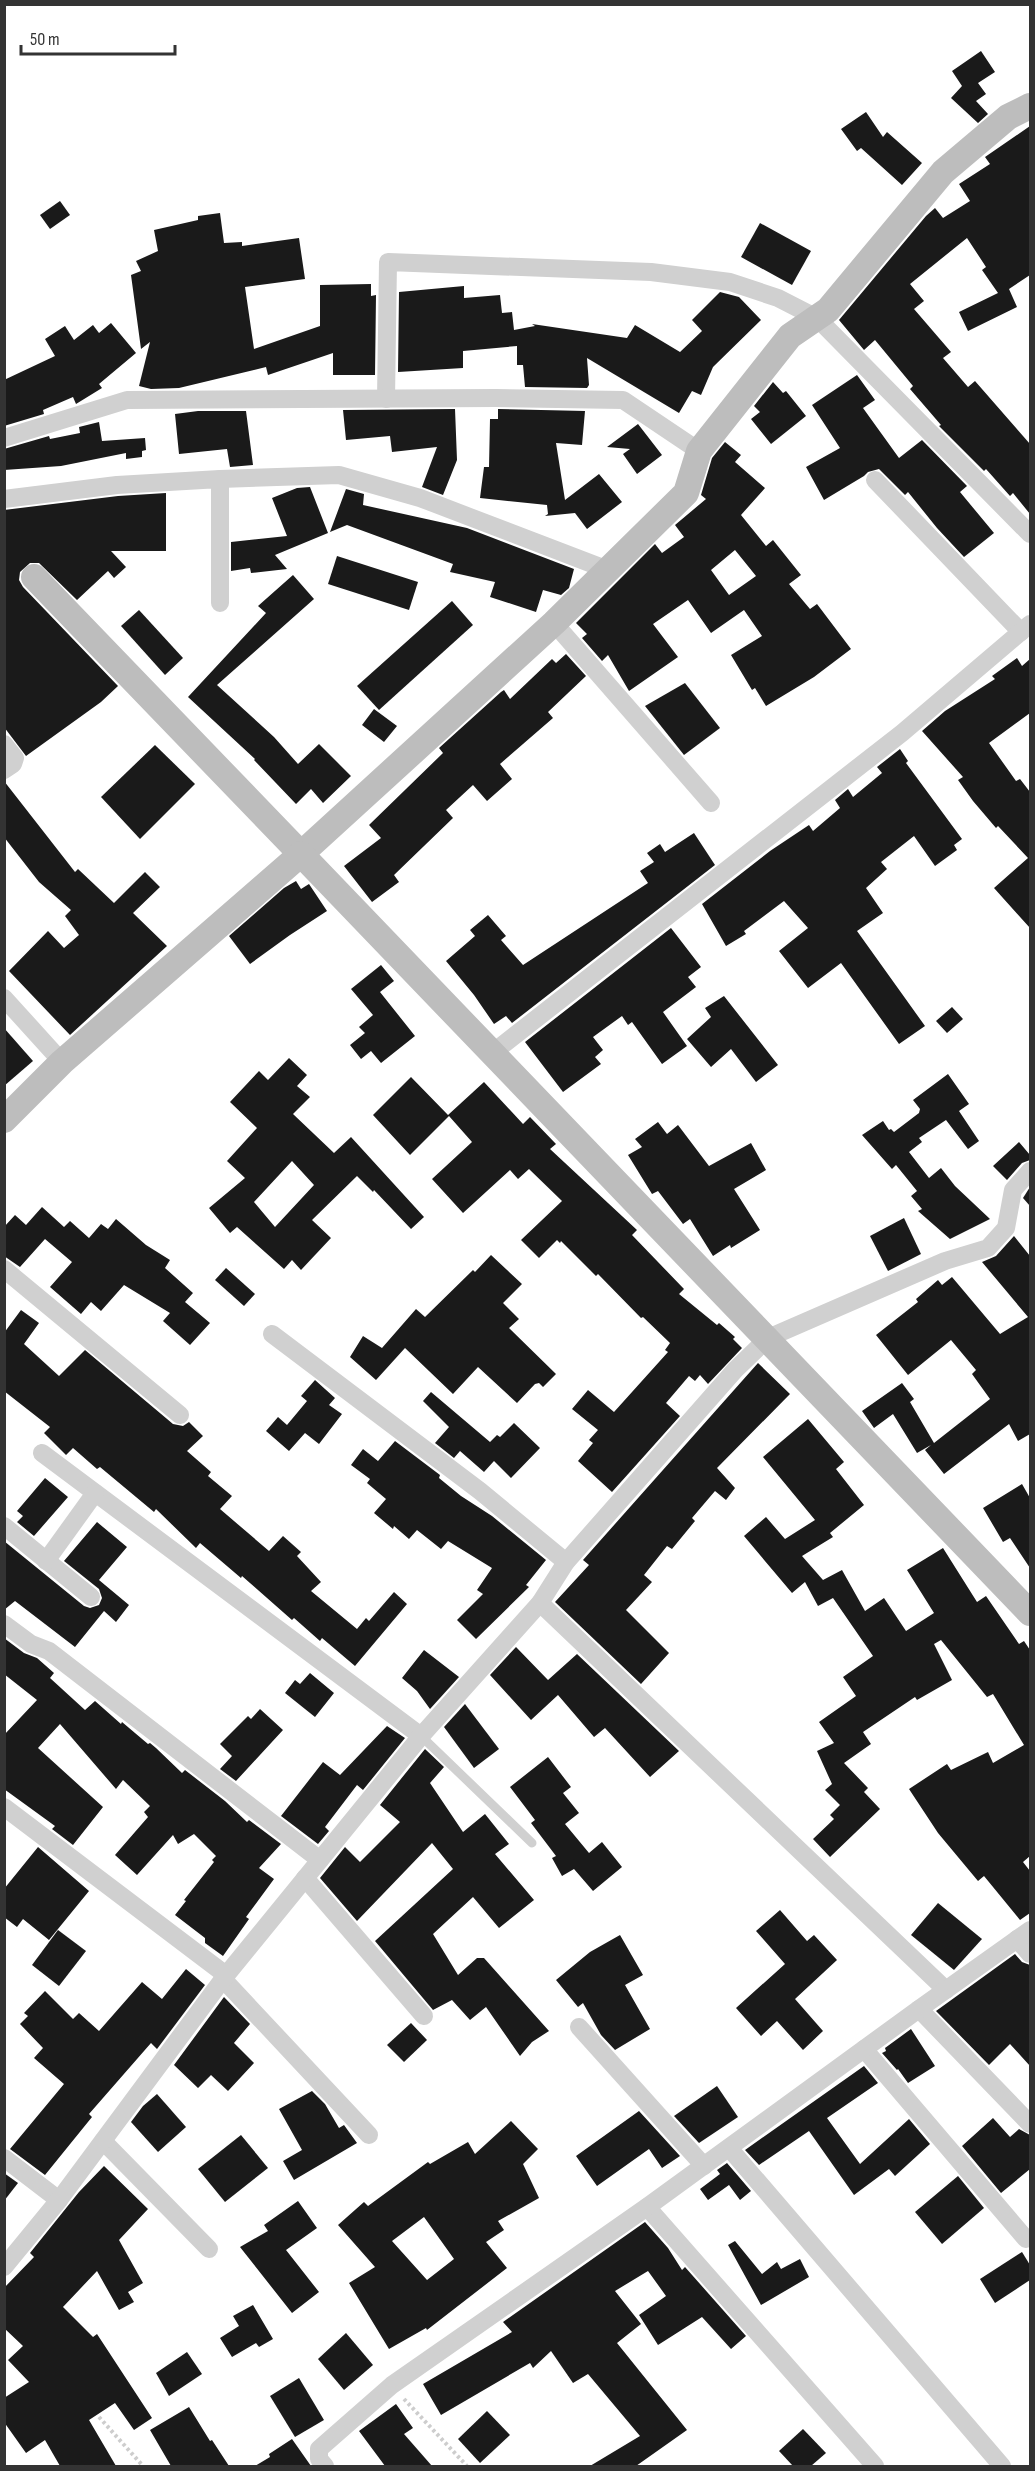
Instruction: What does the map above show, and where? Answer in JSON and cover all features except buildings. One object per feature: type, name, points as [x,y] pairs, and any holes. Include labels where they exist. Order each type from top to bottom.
[{"type":"street","points":[[4,1119],[62,1062],[302,855],[554,623],[686,493],[699,451],[790,336],[828,310],[943,172],[1008,117],[1030,106]]},
{"type":"street","points":[[386,399],[388,262],[651,272],[730,282],[778,298],[817,318],[1030,534]]},
{"type":"street","points":[[4,438],[127,400],[623,400],[699,451]]},
{"type":"street","points":[[4,499],[117,485],[339,475],[420,498],[608,570]]},
{"type":"street","points":[[220,479],[220,603]]},
{"type":"street","points":[[491,1054],[902,733],[1026,628],[875,480]]},
{"type":"street","points":[[34,577],[491,1054],[1028,1607]]},
{"type":"street","points":[[554,623],[711,803]]},
{"type":"street","points":[[4,744],[15,758],[13,764],[4,770]]},
{"type":"street","points":[[4,998],[62,1062]]},
{"type":"street","points":[[4,2267],[59,2200],[225,1977],[305,1878],[421,1736],[540,1603],[566,1562],[735,1370],[768,1338],[945,1261],[987,1248],[1006,1228],[1013,1190],[1030,1171]]},
{"type":"street","points":[[4,1269],[180,1415]]},
{"type":"street","points":[[272,1334],[480,1491],[566,1562]]},
{"type":"street","points":[[42,1453],[421,1736]]},
{"type":"street","points":[[46,1561],[95,1493]]},
{"type":"street","points":[[4,1526],[91,1597]]},
{"type":"street","points":[[540,1603],[946,1990]]},
{"type":"street","points":[[4,1624],[31,1644],[49,1651],[320,1860]]},
{"type":"street","points":[[4,1807],[225,1977],[369,2135]]},
{"type":"street","points":[[305,1878],[424,2016]]},
{"type":"street","points":[[325,2466],[319,2459],[320,2449],[392,2385],[647,2207],[1024,1935],[1030,1954]]},
{"type":"street","points":[[919,2009],[1030,2124]]},
{"type":"street","points":[[579,2027],[704,2166]]},
{"type":"street","points":[[864,2049],[1026,2240]]},
{"type":"street","points":[[103,2141],[209,2249]]},
{"type":"street","points":[[729,2148],[1002,2466]]},
{"type":"street","points":[[4,2158],[59,2200]]},
{"type":"street","points":[[647,2207],[875,2466]]},
{"type":"lane","points":[[421,1736],[532,1843]]},
{"type":"path","points":[[414,2410],[467,2466]]},
{"type":"path","points":[[99,2417],[143,2466]]}]
